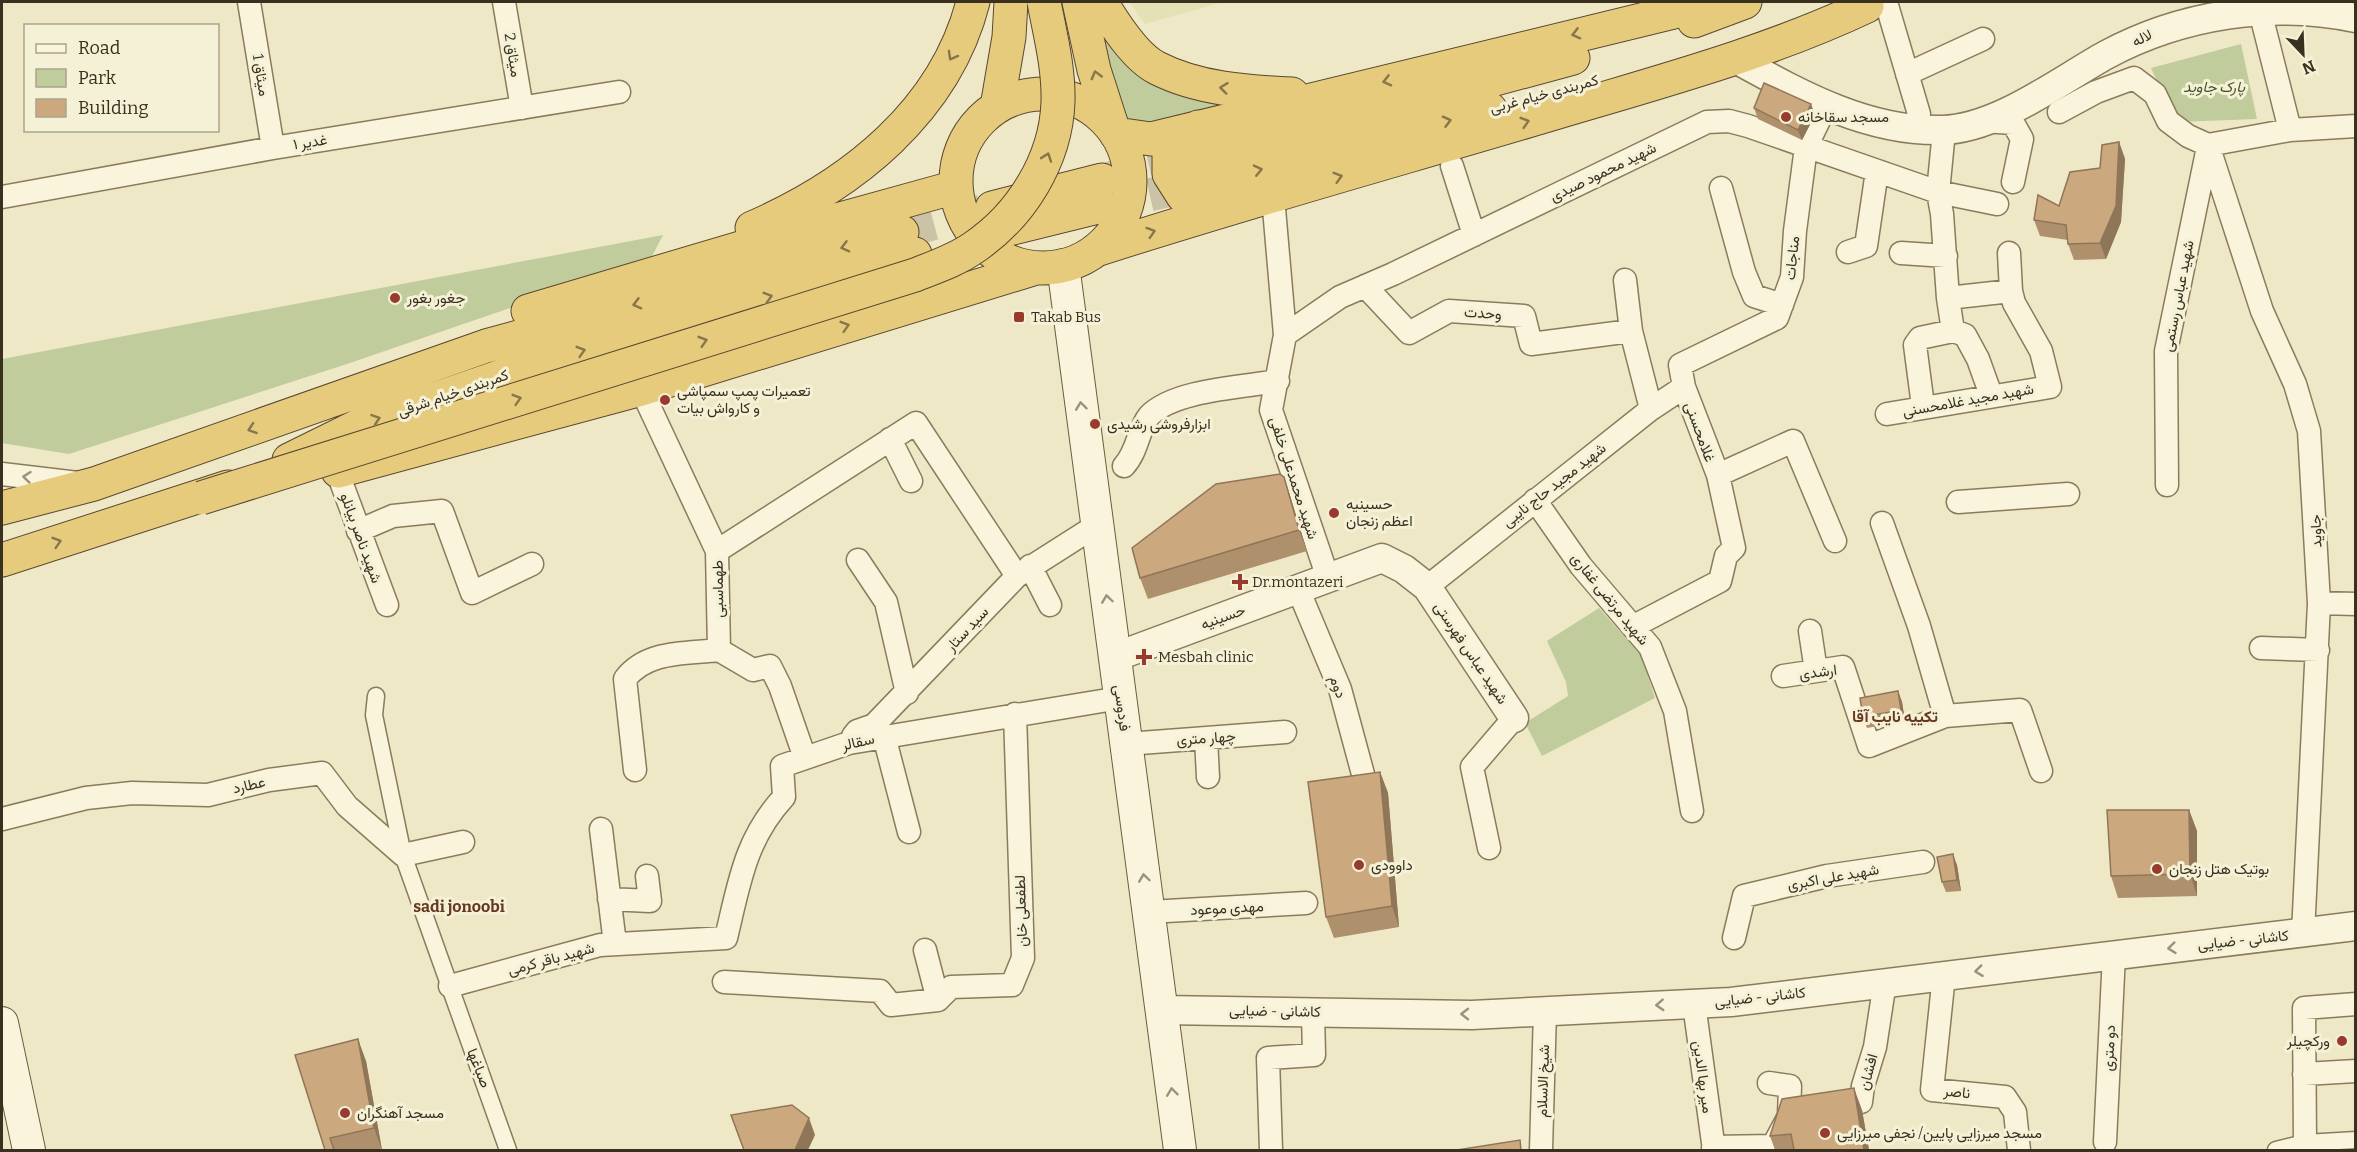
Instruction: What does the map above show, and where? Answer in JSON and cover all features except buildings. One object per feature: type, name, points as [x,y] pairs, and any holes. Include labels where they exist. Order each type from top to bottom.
[{"type":"highway","points":[[640,277],[775,217],[825,190],[884,146],[912,118],[929,95],[956,50],[973,2]]},
{"type":"highway","points":[[997,107],[1009,37],[1011,2]]},
{"type":"highway","points":[[201,498],[915,275],[972,249],[1003,222],[1029,191],[1045,164],[1051,144],[1058,101],[1054,56],[1044,2]]},
{"type":"highway","points":[[1079,2],[1094,70],[1128,164],[1129,196],[1122,217],[1111,235],[1096,250]]},
{"type":"highway","points":[[1101,2],[1117,30],[1155,68],[1204,85],[1324,96]]},
{"type":"highway","points":[[1050,267],[1012,262],[985,245],[973,233],[961,212],[956,187],[957,164],[965,141],[979,122],[997,107],[1021,97],[1047,94],[1073,99],[1096,112],[1115,133],[1151,139],[1706,2]]},
{"type":"highway","name":"کمربندی خیام غربی","points":[[1201,185],[1289,135],[1607,49],[1745,2]]},
{"type":"highway","points":[[1200,126],[1177,140],[1169,155],[1169,174],[1183,196],[1201,185],[1273,197],[1734,58],[1880,3]]},
{"type":"highway","name":"کمربندی خیام غربی","points":[[1201,185],[1438,124],[1880,3]]},
{"type":"highway","points":[[201,498],[337,471],[641,389],[901,309],[1050,267],[1096,250],[1201,185]]},
{"type":"highway","points":[[2,508],[94,484],[486,346],[902,230],[956,187]]},
{"type":"highway","points":[[997,220],[1102,193]]},
{"type":"highway","points":[[901,309],[918,296],[929,277],[930,257],[927,237],[917,217],[905,209],[902,230]]},
{"type":"highway","points":[[298,413],[498,320],[640,277],[902,230]]},
{"type":"highway","name":"کمربندی خیام شرقی","points":[[2,560],[201,498],[260,475],[362,424],[902,230]]},
{"type":"highway","points":[[2,522],[39,511],[94,484]]},
{"type":"main road","name":"فردوسی","points":[[1050,267],[1097,525],[1180,1150]]},
{"type":"main road","points":[[2,1023],[6,1062],[29,1150]]},
{"type":"street","name":"میثاق 1","points":[[249,2],[273,148]]},
{"type":"street","name":"میثاق 2","points":[[504,2],[522,108]]},
{"type":"street","points":[[1880,3],[1907,74],[1919,114]]},
{"type":"street","name":"لاله","points":[[1734,58],[1826,106],[1903,129],[1944,130],[1982,121],[2042,96],[2105,56],[2163,28],[2259,7],[2331,11],[2355,18]]},
{"type":"street","points":[[2259,7],[2290,130]]},
{"type":"street","points":[[1907,74],[1983,39]]},
{"type":"street","points":[[2059,112],[2096,92],[2134,78],[2155,94],[2168,121],[2188,136],[2208,145],[2290,130],[2355,126]]},
{"type":"street","name":"غدیر ۱","points":[[2,196],[273,148],[620,92]]},
{"type":"street","name":"مناجات","points":[[1684,387],[1680,365],[1777,318],[1792,277],[1795,231],[1806,147],[1826,106]]},
{"type":"street","points":[[1982,121],[2013,123],[2022,139],[2013,182]]},
{"type":"street","name":"شهید محمود صیدی","points":[[1286,335],[1340,297],[1707,122],[1738,123],[1938,192],[1997,204]]},
{"type":"street","points":[[1944,130],[1938,192],[1953,331]]},
{"type":"street","name":"شهید عباس رستمی","points":[[2167,485],[2166,351],[2208,145]]},
{"type":"street","name":"جاوید","points":[[2208,145],[2262,311],[2295,384],[2309,431],[2319,603],[2303,934]]},
{"type":"street","points":[[1452,166],[1474,235]]},
{"type":"street","points":[[1848,252],[1866,246],[1877,171]]},
{"type":"street","points":[[1721,188],[1743,272],[1754,296],[1782,305]]},
{"type":"street","name":"شهید محمدعلی خلفی","points":[[1273,197],[1286,335],[1271,410],[1328,578]]},
{"type":"street","points":[[1901,253],[1946,256]]},
{"type":"street","points":[[1948,298],[2011,291],[2009,253]]},
{"type":"street","points":[[1625,280],[1631,331],[1651,409]]},
{"type":"street","name":"وحدت","points":[[1365,286],[1409,333],[1449,311],[1524,316],[1531,344],[1631,331]]},
{"type":"street","name":"شهید مجید غلامحسنی","points":[[1887,414],[1923,406],[2050,387],[2041,351],[2014,303],[2011,291]]},
{"type":"street","points":[[1923,406],[1915,345],[1920,338],[1953,331],[1965,335],[1978,359],[1991,395]]},
{"type":"street","points":[[1124,466],[1133,456],[1148,417],[1171,400],[1278,381]]},
{"type":"street","name":"شهید مجید حاج نایبی","points":[[1427,587],[1651,409],[1684,387]]},
{"type":"street","name":"غلامحسنی","points":[[1634,626],[1720,581],[1726,556],[1734,548],[1718,475],[1684,387]]},
{"type":"street","name":"طهماسبی","points":[[641,389],[717,551],[719,650]]},
{"type":"street","points":[[717,551],[916,423],[1050,605]]},
{"type":"street","points":[[890,439],[910,481]]},
{"type":"street","points":[[1718,475],[1793,441],[1835,541]]},
{"type":"street","name":"شهید ناصر بیانلو","points":[[337,471],[387,604]]},
{"type":"street","points":[[2,474],[94,484]]},
{"type":"street","points":[[1958,502],[2068,494]]},
{"type":"street","name":"شهید مرتضی غفاری","points":[[1535,500],[1581,566],[1650,647],[1675,711],[1692,811]]},
{"type":"street","points":[[358,531],[393,516],[442,511],[472,592],[532,564]]},
{"type":"street","points":[[1882,523],[1919,626],[1945,716],[2020,710],[2041,771]]},
{"type":"street","name":"سید ستار","points":[[849,743],[857,731],[874,725],[907,693],[1024,571],[1097,525]]},
{"type":"street","name":"حسینیه","points":[[1115,657],[1382,558],[1404,569],[1427,587]]},
{"type":"street","points":[[858,560],[886,602],[907,693]]},
{"type":"street","name":"شهید عباس فهرستی","points":[[1427,587],[1514,718]]},
{"type":"street","name":"دوم","points":[[1299,589],[1340,689],[1367,789]]},
{"type":"street","points":[[2319,603],[2355,604]]},
{"type":"street","points":[[1810,631],[1816,671]]},
{"type":"street","points":[[2261,648],[2318,650]]},
{"type":"street","points":[[635,770],[625,679],[633,668],[652,658],[719,650],[753,670],[770,666],[805,758]]},
{"type":"street","name":"ارشدی","points":[[1783,676],[1843,667],[1869,746],[1945,716]]},
{"type":"street","name":"صباغها","points":[[376,696],[374,715],[402,855],[508,1150]]},
{"type":"street","name":"سقالر","points":[[726,938],[745,857],[767,816],[784,798],[782,765],[849,743],[884,736],[1120,698]]},
{"type":"street","name":"لطفعلی خان","points":[[724,982],[880,991],[891,1005],[938,1000],[951,987],[1012,985],[1023,958],[1015,714]]},
{"type":"street","points":[[1490,848],[1472,767],[1514,718]]},
{"type":"street","name":"چهار متری","points":[[1127,744],[1285,732]]},
{"type":"street","points":[[884,736],[909,832]]},
{"type":"street","points":[[1206,738],[1208,777]]},
{"type":"street","name":"عطارد","points":[[2,819],[86,798],[132,792],[208,795],[269,780],[322,773],[347,806],[402,855]]},
{"type":"street","points":[[601,829],[615,944]]},
{"type":"street","points":[[402,855],[463,842]]},
{"type":"street","name":"شهید علی اکبری","points":[[1734,938],[1744,896],[1827,876],[1923,862]]},
{"type":"street","points":[[609,899],[650,901],[647,876]]},
{"type":"street","name":"مهدی موعود","points":[[1149,912],[1306,903]]},
{"type":"street","name":"کاشانی - ضیایی","points":[[1161,1010],[1472,1015],[1731,1002],[2355,926]]},
{"type":"street","name":"شهید باقر کرمی","points":[[450,986],[600,945],[726,938]]},
{"type":"street","points":[[925,950],[938,1000]]},
{"type":"street","name":"دو متری","points":[[2105,1146],[2114,954]]},
{"type":"street","name":"ناصر","points":[[1944,975],[1932,1090],[2006,1097],[2015,1112],[2019,1150]]},
{"type":"street","name":"افشان","points":[[1789,1116],[1861,1102],[1863,1086],[1875,1047],[1885,982]]},
{"type":"street","name":"میر بها الدین","points":[[1694,1004],[1714,1149]]},
{"type":"street","points":[[2305,1143],[2304,1008],[2355,1004]]},
{"type":"street","name":"شیخ الاسلام","points":[[1541,1150],[1545,1011]]},
{"type":"street","points":[[1271,1150],[1268,1058],[1314,1055],[1313,1012]]},
{"type":"street","points":[[2304,1074],[2355,1071]]},
{"type":"street","points":[[1714,1149],[1773,1146],[1789,1116],[1790,1086],[1769,1083]]},
{"type":"street","points":[[2276,1150],[2305,1143],[2355,1140]]},
{"type":"shaded area","points":[[1129,2],[1223,2],[1145,24]]},
{"type":"green space","points":[[1088,21],[1268,100],[1153,129],[1121,124]]},
{"type":"green space","name":"پارک جاوید","points":[[2241,44],[2257,119],[2176,122],[2151,68]]},
{"type":"green space","points":[[663,235],[650,260],[347,364],[69,454],[2,443],[2,359]]},
{"type":"green space","points":[[1599,608],[1641,655],[1655,698],[1542,756],[1525,723],[1568,696],[1566,682],[1547,641]]},
{"type":"tunnel","points":[[1102,180],[1192,158]]},
{"type":"tunnel","points":[[1102,206],[1201,183]]},
{"type":"tunnel","points":[[902,232],[992,208]]},
{"type":"place","name":"مسجد سقاخانه","points":[[1786,117]]},
{"type":"place","name":"جغور بغور","points":[[395,298]]},
{"type":"place","name":"Takab Bus","points":[[1019,317]]},
{"type":"place","name":"تعمیرات پمپ سمپاشی و کارواش بیات","points":[[665,400]]},
{"type":"place","name":"ابزارفروشی رشیدی","points":[[1095,424]]},
{"type":"place","name":"حسینیه اعظم زنجان","points":[[1334,513]]},
{"type":"place","name":"Dr.montazeri","points":[[1240,582]]},
{"type":"place","name":"Mesbah clinic","points":[[1144,657]]},
{"type":"place","name":"داوودی","points":[[1359,865]]},
{"type":"place","name":"بوتیک هتل زنجان","points":[[2157,869]]},
{"type":"place","name":"ورکچیلر","points":[[2342,1041]]},
{"type":"place","name":"مسجد آهنگران","points":[[345,1113]]},
{"type":"place","name":"مسجد میرزایی پایین/ نجفی میرزایی","points":[[1825,1133]]},
{"type":"district","name":"تکییه نایب آقا","points":[[1895,716]]},
{"type":"district","name":"sadi jonoobi","points":[[459,906]]}]
